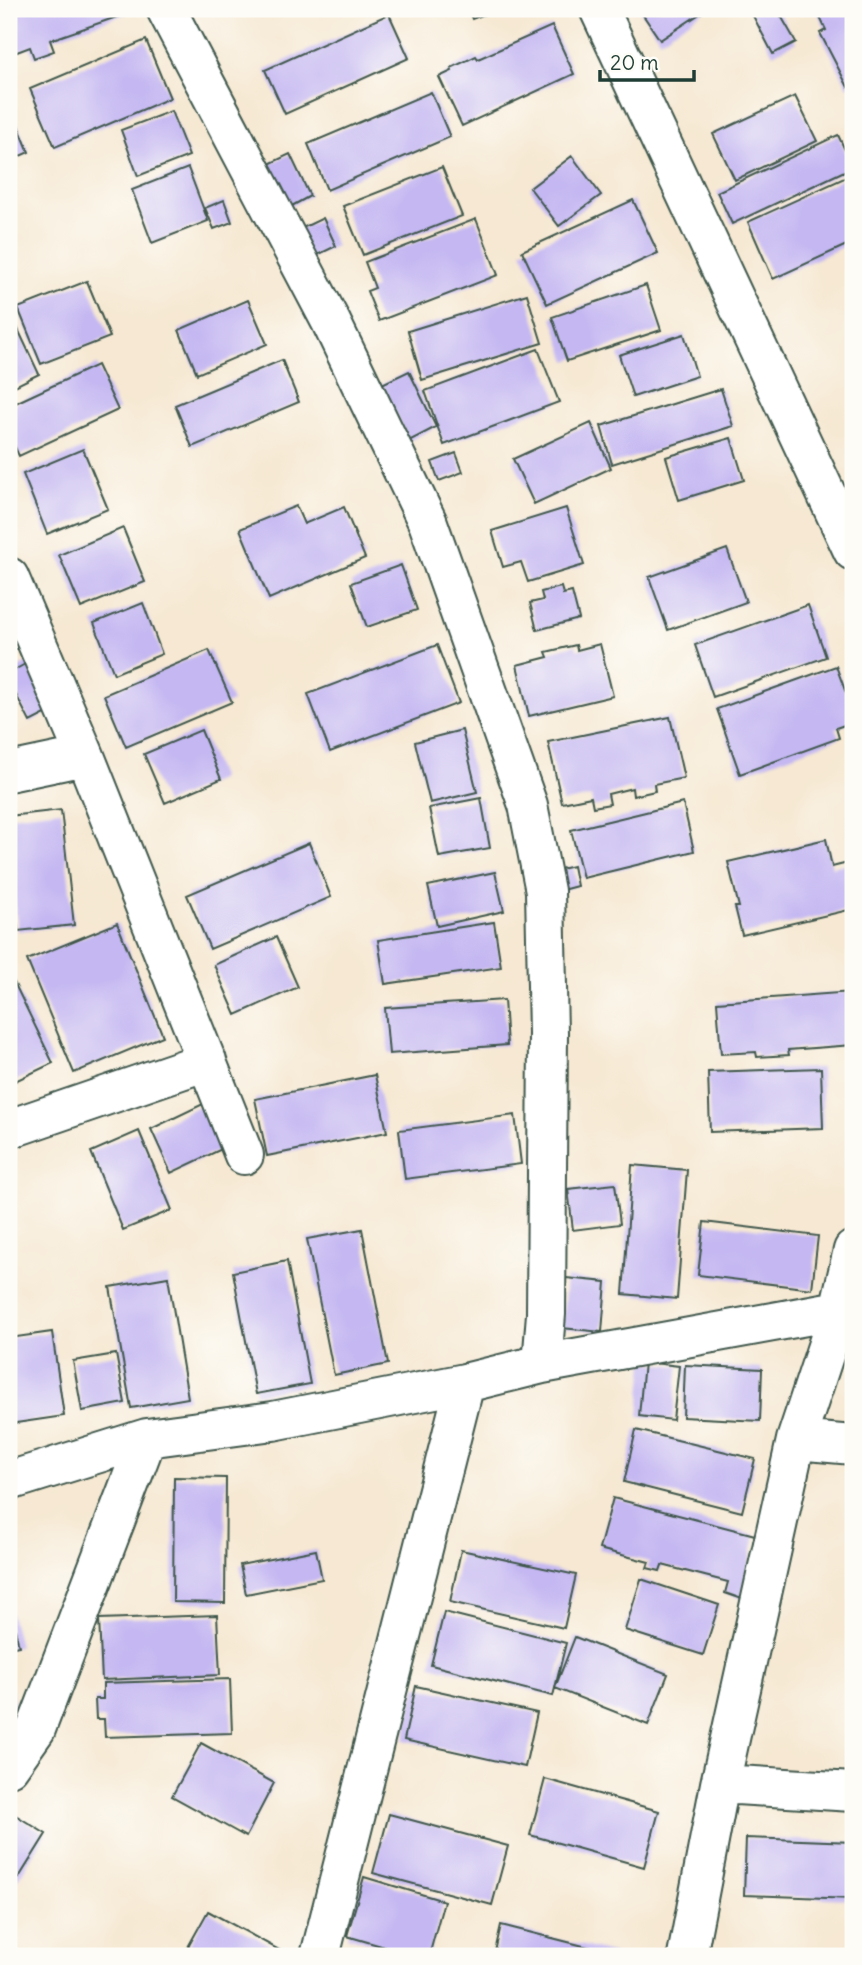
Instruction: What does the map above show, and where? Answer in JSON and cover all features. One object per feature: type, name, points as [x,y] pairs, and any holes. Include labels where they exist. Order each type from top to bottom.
[{"type":"street","points":[[166,9],[331,323],[428,523],[528,805],[545,891],[548,1033],[546,1314],[542,1364]]},
{"type":"street","points":[[599,9],[853,551]]},
{"type":"street","points":[[9,577],[85,756],[244,1155]]},
{"type":"street","points":[[9,772],[85,756]]},
{"type":"street","points":[[9,1129],[207,1061]]},
{"type":"street","points":[[687,1956],[720,1784],[796,1440],[839,1310],[853,1250]]},
{"type":"street","points":[[9,1481],[146,1437],[273,1421],[464,1383],[542,1364],[839,1310]]},
{"type":"street","points":[[320,1956],[464,1383]]},
{"type":"street","points":[[9,1767],[36,1729],[146,1437]]},
{"type":"street","points":[[796,1440],[853,1445]]},
{"type":"street","points":[[720,1784],[853,1792]]},
{"type":"building","points":[[9,9],[127,9],[128,13],[50,40],[54,51],[34,58],[30,47],[9,55]]},
{"type":"building","points":[[468,9],[498,9],[472,19]]},
{"type":"building","points":[[639,9],[707,9],[660,40]]},
{"type":"building","points":[[757,9],[777,9],[796,42],[773,54],[751,12]]},
{"type":"building","points":[[816,9],[853,9],[853,84],[848,87],[820,33],[826,30]]},
{"type":"building","points":[[389,14],[409,58],[285,114],[265,70]]},
{"type":"building","points":[[552,26],[574,74],[462,126],[439,77],[476,56],[478,59]]},
{"type":"building","points":[[146,40],[170,98],[55,147],[30,89]]},
{"type":"building","points":[[431,92],[450,137],[327,190],[308,144]]},
{"type":"building","points":[[795,96],[817,141],[735,180],[713,134]]},
{"type":"building","points":[[9,103],[29,152],[9,161]]},
{"type":"building","points":[[171,111],[189,156],[138,176],[121,130]]},
{"type":"building","points":[[838,135],[853,167],[732,224],[717,192]]},
{"type":"building","points":[[290,154],[310,196],[290,207],[269,164]]},
{"type":"building","points":[[572,156],[601,195],[559,226],[530,188]]},
{"type":"building","points":[[442,167],[462,216],[363,255],[343,206]]},
{"type":"building","points":[[188,168],[208,221],[152,243],[132,190]]},
{"type":"building","points":[[853,174],[853,242],[773,279],[748,222]]},
{"type":"building","points":[[224,200],[232,222],[214,229],[205,208]]},
{"type":"building","points":[[633,200],[658,253],[547,304],[522,251]]},
{"type":"building","points":[[323,218],[336,246],[307,260],[294,232]]},
{"type":"building","points":[[476,219],[498,275],[379,321],[367,291],[375,288],[365,262]]},
{"type":"building","points":[[87,281],[110,337],[41,364],[18,308]]},
{"type":"building","points":[[646,285],[661,330],[567,361],[552,317]]},
{"type":"building","points":[[527,294],[542,343],[422,380],[408,331]]},
{"type":"building","points":[[248,300],[267,344],[197,374],[179,330]]},
{"type":"building","points":[[9,310],[39,374],[9,389]]},
{"type":"building","points":[[684,334],[697,376],[633,397],[619,355]]},
{"type":"building","points":[[538,349],[559,402],[444,445],[425,391]]},
{"type":"building","points":[[282,360],[299,402],[192,447],[175,405]]},
{"type":"building","points":[[97,365],[118,410],[19,456],[9,434],[9,406]]},
{"type":"building","points":[[409,371],[436,427],[409,441],[382,384]]},
{"type":"building","points":[[721,389],[733,426],[612,464],[601,426]]},
{"type":"building","points":[[591,423],[611,468],[534,504],[513,459]]},
{"type":"building","points":[[731,438],[744,480],[679,500],[666,457]]},
{"type":"building","points":[[83,449],[108,509],[47,534],[23,474]]},
{"type":"building","points":[[456,453],[463,472],[439,481],[432,462]]},
{"type":"building","points":[[296,506],[304,524],[344,507],[365,558],[269,599],[240,529]]},
{"type":"building","points":[[566,508],[584,565],[528,582],[521,562],[503,567],[492,531]]},
{"type":"building","points":[[123,528],[145,582],[81,608],[59,555]]},
{"type":"building","points":[[727,549],[746,602],[668,630],[649,577]]},
{"type":"building","points":[[401,565],[417,610],[367,627],[351,583]]},
{"type":"building","points":[[561,587],[563,594],[572,592],[579,619],[537,630],[530,603],[543,600],[541,592]]},
{"type":"building","points":[[143,603],[162,654],[114,674],[94,623]]},
{"type":"building","points":[[808,605],[826,657],[713,697],[695,645]]},
{"type":"building","points":[[9,621],[19,648],[9,651]]},
{"type":"building","points":[[600,644],[613,696],[529,716],[517,665],[548,657],[546,652],[576,645],[577,650]]},
{"type":"building","points":[[437,645],[459,703],[330,752],[308,694]]},
{"type":"building","points":[[209,650],[232,702],[126,747],[104,695]]},
{"type":"building","points":[[36,658],[61,706],[30,722],[9,681],[9,673]]},
{"type":"building","points":[[836,666],[853,712],[853,722],[836,728],[839,738],[740,774],[717,709]]},
{"type":"building","points":[[670,717],[684,778],[654,784],[655,791],[633,796],[632,788],[608,794],[610,804],[593,807],[591,797],[562,803],[548,742]]},
{"type":"building","points":[[201,730],[221,779],[165,803],[144,754]]},
{"type":"building","points":[[462,730],[477,792],[430,803],[415,742]]},
{"type":"building","points":[[481,798],[490,848],[439,857],[429,808]]},
{"type":"building","points":[[683,803],[694,851],[583,878],[571,830]]},
{"type":"building","points":[[61,810],[74,925],[18,931],[9,844],[9,816]]},
{"type":"building","points":[[826,839],[832,867],[848,863],[853,886],[853,909],[742,935],[735,907],[739,907],[728,862]]},
{"type":"building","points":[[309,843],[331,897],[210,949],[187,895]]},
{"type":"building","points":[[573,866],[577,886],[558,891],[553,871]]},
{"type":"building","points":[[495,872],[504,911],[437,926],[428,886]]},
{"type":"building","points":[[494,922],[501,967],[385,984],[378,940]]},
{"type":"building","points":[[117,923],[163,1036],[74,1073],[27,960]]},
{"type":"building","points":[[276,937],[298,987],[236,1015],[214,965]]},
{"type":"building","points":[[9,972],[53,1063],[9,1084]]},
{"type":"building","points":[[852,992],[853,1045],[788,1050],[789,1055],[757,1057],[756,1052],[721,1054],[717,1002]]},
{"type":"building","points":[[504,1000],[507,1045],[389,1054],[385,1008]]},
{"type":"building","points":[[821,1068],[823,1128],[710,1132],[708,1072]]},
{"type":"building","points":[[375,1075],[387,1132],[267,1156],[255,1099]]},
{"type":"building","points":[[205,1103],[226,1147],[171,1173],[151,1129]]},
{"type":"building","points":[[515,1115],[521,1164],[405,1179],[399,1130]]},
{"type":"building","points":[[139,1131],[172,1210],[123,1230],[91,1152]]},
{"type":"building","points":[[632,1165],[687,1170],[677,1299],[623,1294]]},
{"type":"building","points":[[615,1184],[620,1224],[573,1230],[568,1189]]},
{"type":"building","points":[[704,1222],[818,1236],[812,1289],[698,1275]]},
{"type":"building","points":[[362,1229],[388,1364],[334,1375],[307,1239]]},
{"type":"building","points":[[287,1261],[310,1384],[256,1394],[233,1272]]},
{"type":"building","points":[[168,1277],[188,1398],[131,1408],[110,1287]]},
{"type":"building","points":[[566,1278],[606,1282],[602,1332],[562,1328]]},
{"type":"building","points":[[52,1332],[64,1416],[9,1424],[9,1338]]},
{"type":"building","points":[[116,1354],[125,1403],[82,1411],[73,1361]]},
{"type":"building","points":[[644,1362],[679,1366],[673,1420],[639,1416]]},
{"type":"building","points":[[685,1365],[762,1369],[760,1421],[683,1417]]},
{"type":"building","points":[[636,1430],[755,1459],[742,1512],[624,1482]]},
{"type":"building","points":[[174,1477],[226,1478],[225,1603],[173,1602]]},
{"type":"building","points":[[613,1498],[755,1535],[742,1599],[725,1593],[728,1582],[662,1565],[660,1571],[647,1568],[649,1562],[599,1549]]},
{"type":"building","points":[[316,1550],[322,1579],[246,1594],[240,1565]]},
{"type":"building","points":[[461,1550],[576,1575],[564,1628],[450,1602]]},
{"type":"building","points":[[641,1579],[719,1605],[703,1655],[625,1630]]},
{"type":"building","points":[[9,1606],[19,1646],[9,1648]]},
{"type":"building","points":[[444,1612],[566,1643],[553,1696],[431,1665]]},
{"type":"building","points":[[217,1615],[220,1675],[102,1680],[99,1619]]},
{"type":"building","points":[[575,1637],[668,1674],[648,1725],[555,1688]]},
{"type":"building","points":[[230,1679],[232,1733],[105,1737],[104,1719],[96,1719],[95,1699],[103,1699],[103,1683]]},
{"type":"building","points":[[9,1684],[18,1714],[9,1717]]},
{"type":"building","points":[[416,1686],[537,1713],[525,1767],[404,1740]]},
{"type":"building","points":[[201,1743],[274,1783],[246,1837],[172,1796]]},
{"type":"building","points":[[545,1779],[659,1811],[644,1867],[530,1835]]},
{"type":"building","points":[[9,1811],[46,1834],[18,1879],[9,1873]]},
{"type":"building","points":[[389,1814],[508,1846],[492,1905],[373,1873]]},
{"type":"building","points":[[746,1838],[853,1842],[853,1899],[744,1895]]},
{"type":"building","points":[[364,1877],[444,1901],[429,1956],[416,1956],[347,1936]]},
{"type":"building","points":[[208,1911],[290,1956],[183,1956]]},
{"type":"building","points":[[501,1925],[615,1954],[494,1956]]}]
